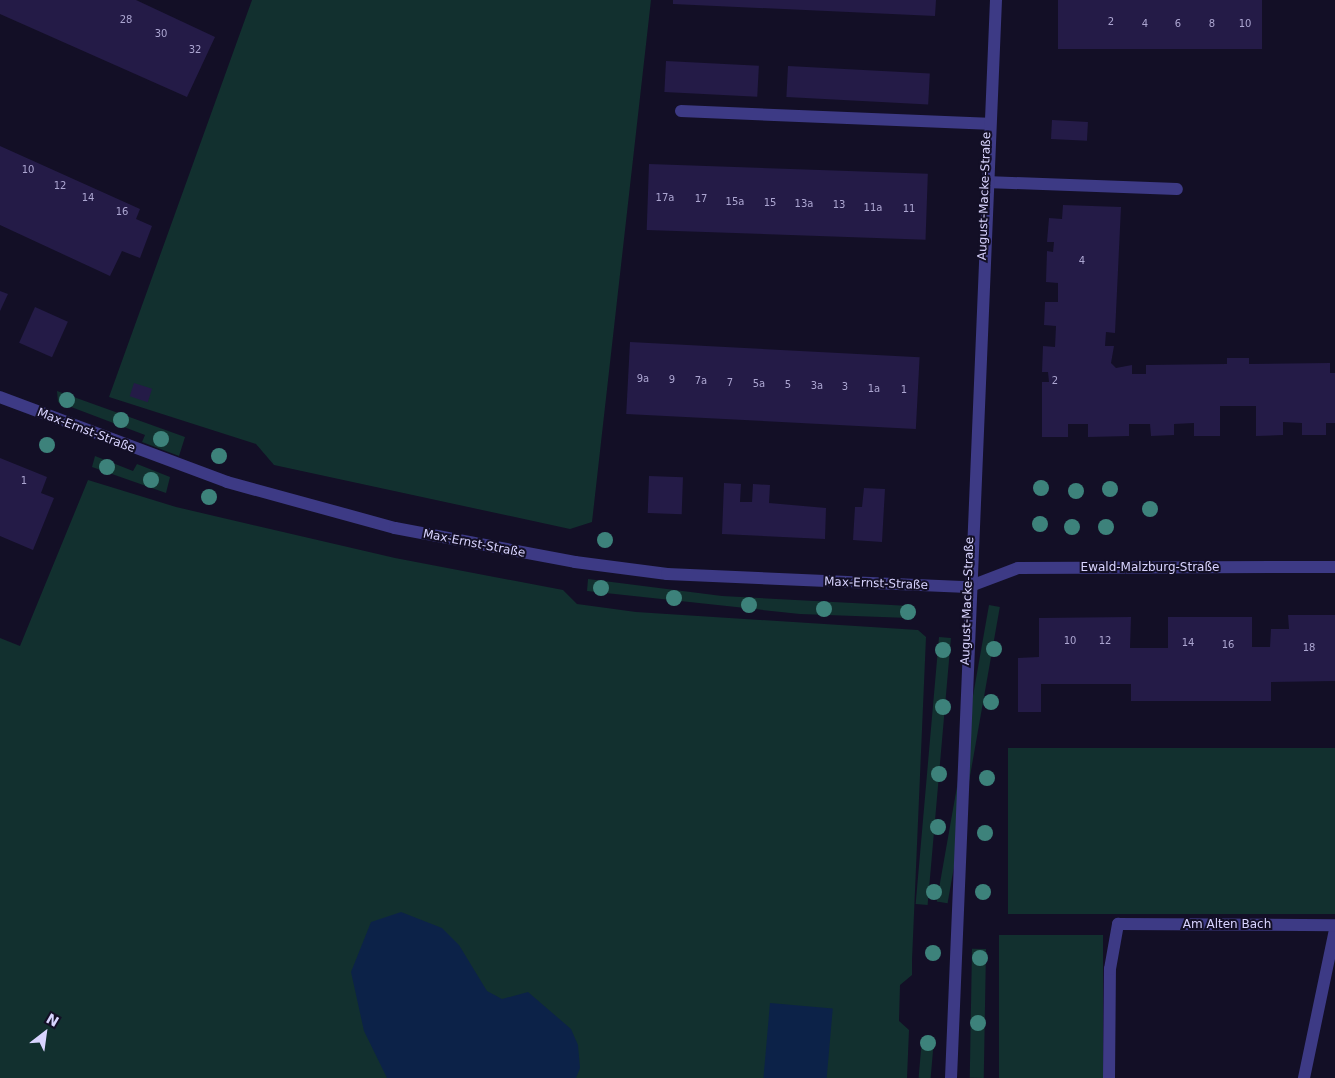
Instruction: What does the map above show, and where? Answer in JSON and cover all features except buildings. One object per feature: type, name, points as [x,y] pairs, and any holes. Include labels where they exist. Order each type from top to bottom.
[{"type":"street","name":"August-Macke-Straße","points":[[951,1078],[968,587],[988,124],[996,0]]},
{"type":"street","name":"August-Macke-Straße","points":[[681,111],[988,124]]},
{"type":"street","points":[[986,182],[1177,189]]},
{"type":"street","name":"Max-Ernst-Straße","points":[[0,397],[247,488],[491,548],[667,574],[968,587]]},
{"type":"street","name":"Ewald-Malzburg-Straße","points":[[968,587],[1018,568],[1335,567]]},
{"type":"street","name":"Am Alten Bach","points":[[1109,1078],[1110,969],[1118,924],[1335,925]]},
{"type":"street","points":[[1304,1078],[1335,930]]},
{"type":"green space","points":[[252,0],[651,0],[592,522],[570,529],[274,465],[256,444],[109,397]]},
{"type":"green space","points":[[57,391],[185,437],[179,456],[142,442],[145,435],[58,402]]},
{"type":"green space","points":[[95,456],[133,471],[137,464],[170,477],[166,493],[92,467]]},
{"type":"green space","points":[[88,480],[176,507],[395,558],[563,590],[577,604],[636,612],[918,630],[926,637],[912,975],[900,985],[899,1021],[909,1030],[907,1078],[0,1078],[0,638],[20,646]]},
{"type":"green space","points":[[588,579],[722,596],[910,606],[909,618],[800,614],[587,591]]},
{"type":"green space","points":[[989,605],[1000,607],[948,903],[937,901]]},
{"type":"green space","points":[[939,637],[951,638],[928,905],[916,904]]},
{"type":"green space","points":[[1008,748],[1335,748],[1335,914],[1008,914]]},
{"type":"green space","points":[[999,935],[1103,935],[1103,1078],[999,1078]]},
{"type":"green space","points":[[972,949],[986,949],[984,1078],[970,1078]]},
{"type":"green space","points":[[922,1039],[934,1040],[931,1078],[919,1078]]},
{"type":"water","points":[[401,912],[442,928],[459,945],[487,991],[502,999],[528,992],[571,1029],[578,1045],[580,1068],[576,1078],[387,1078],[364,1031],[351,972],[371,922]]},
{"type":"water","points":[[770,1003],[833,1008],[827,1078],[763,1078]]}]
